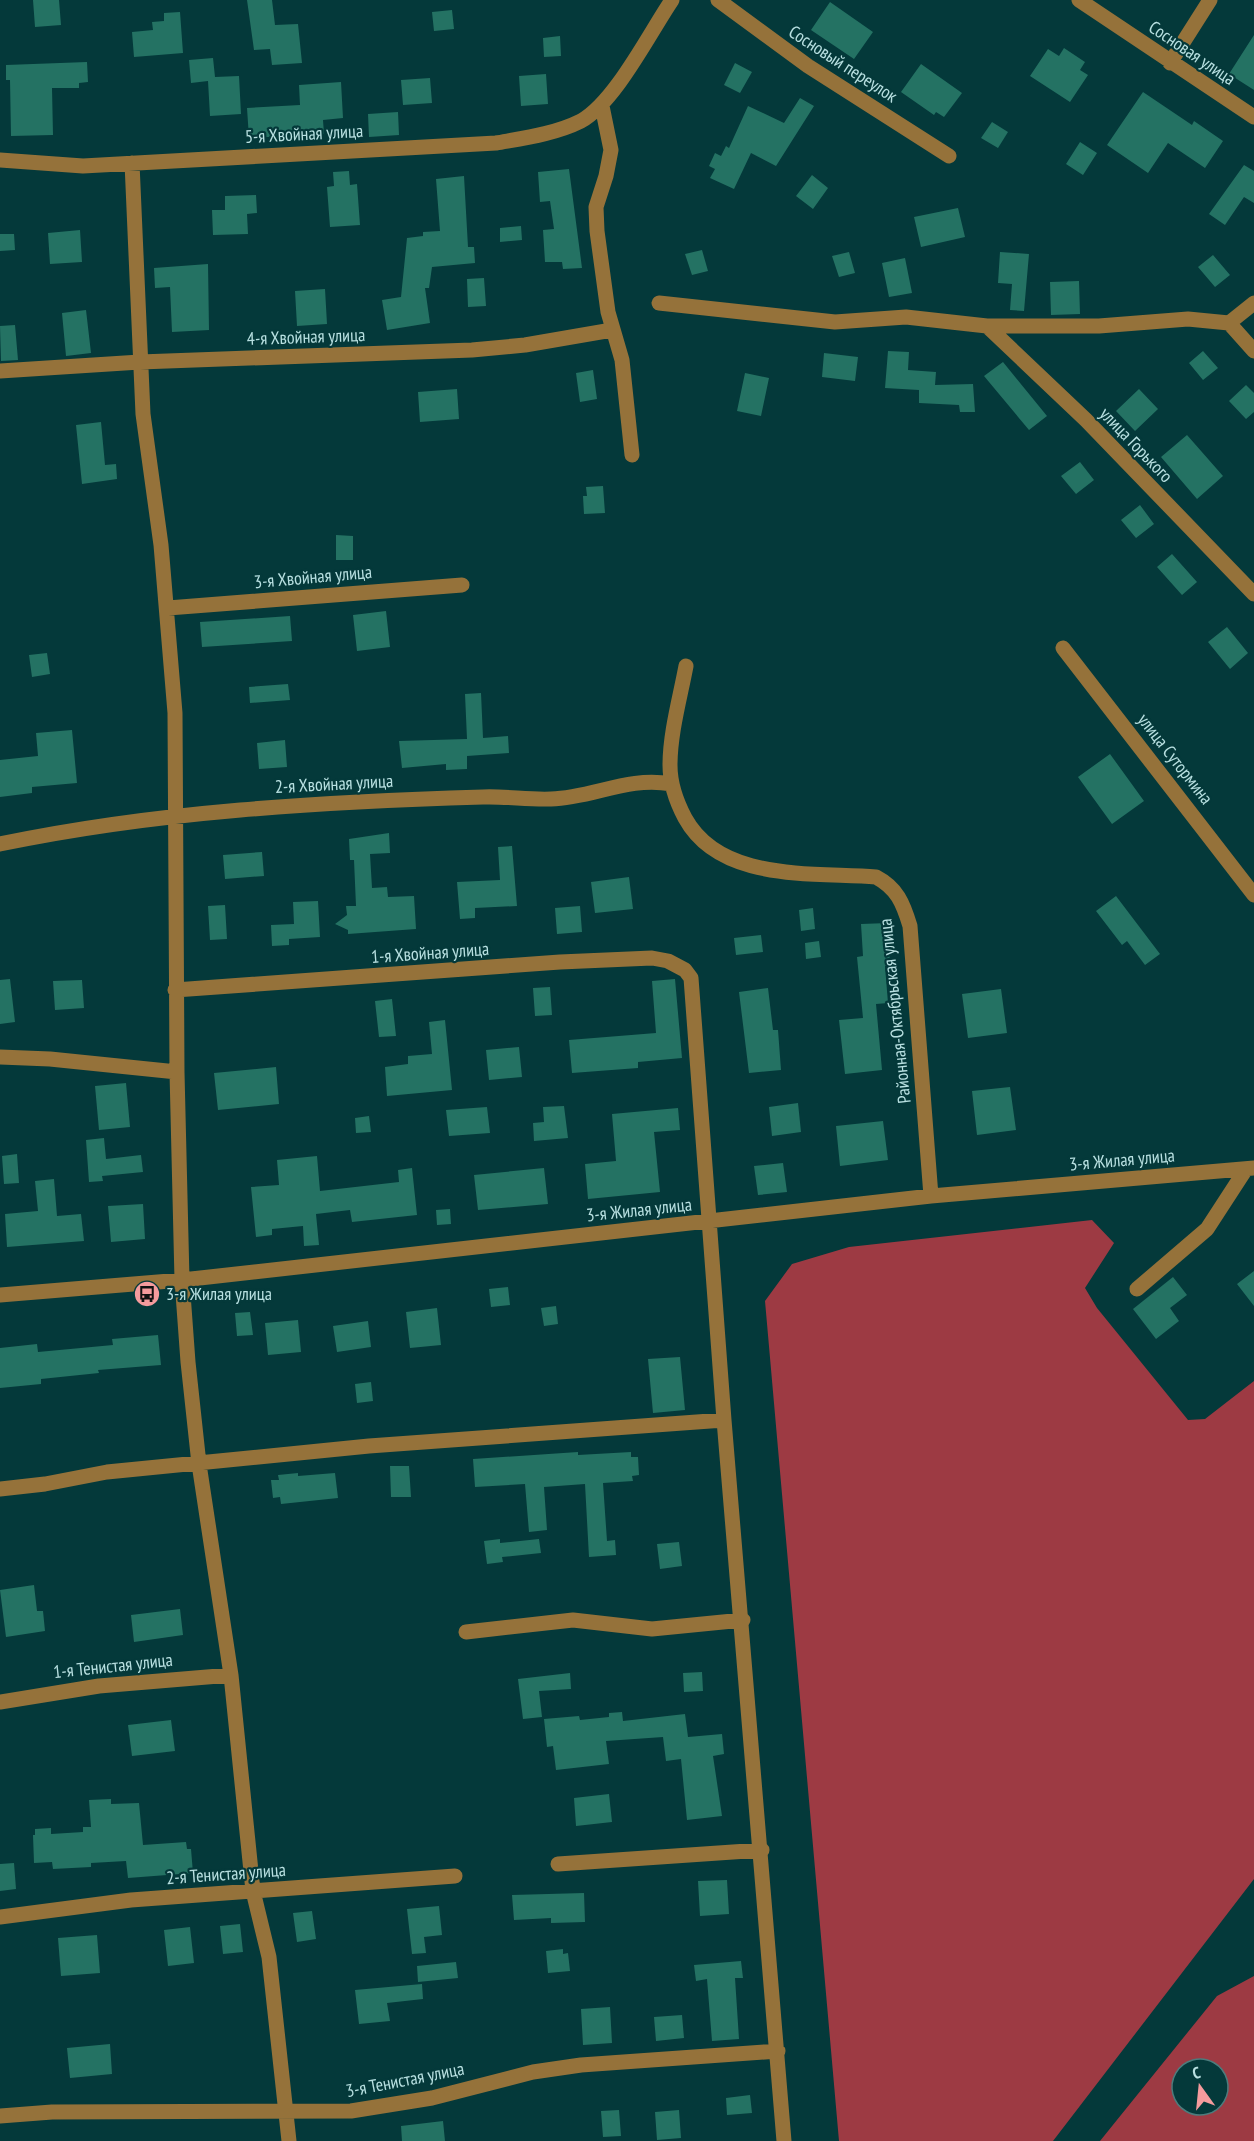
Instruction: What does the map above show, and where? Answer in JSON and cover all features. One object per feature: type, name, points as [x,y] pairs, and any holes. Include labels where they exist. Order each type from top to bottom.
[{"type":"street","points":[[632,455],[622,360],[612,330],[597,231],[596,207],[611,150],[602,106],[672,0]]},
{"type":"street","name":"Сосновый переулок","points":[[718,0],[808,66],[949,156]]},
{"type":"street","name":"Сосновая улица","points":[[1079,0],[1254,117]]},
{"type":"street","points":[[1170,63],[1210,0]]},
{"type":"street","name":"5-я Хвойная улица","points":[[0,160],[83,166],[496,143],[561,129],[581,121],[602,106]]},
{"type":"street","points":[[132,163],[140,362],[148,458],[168,608],[174,713],[175,990],[182,1280],[188,1362],[199,1464],[231,1675],[253,1891],[269,1957],[289,2141]]},
{"type":"street","points":[[659,303],[808,321],[835,322],[906,317],[987,326],[1099,326],[1188,320],[1229,323],[1254,303]]},
{"type":"street","points":[[1229,323],[1254,351]]},
{"type":"street","name":"улица Горького","points":[[987,326],[1086,420],[1254,594]]},
{"type":"street","name":"4-я Хвойная улица","points":[[0,371],[140,362],[472,350],[525,345],[612,330]]},
{"type":"street","name":"3-я Хвойная улица","points":[[168,608],[462,585]]},
{"type":"street","name":"улица Сутормина","points":[[1063,648],[1254,895]]},
{"type":"street","name":"Районная-Октябрьская улица","points":[[686,666],[671,748],[671,784],[676,801],[692,830],[711,849],[727,859],[754,867],[876,877],[889,884],[897,892],[910,926],[931,1196]]},
{"type":"street","name":"2-я Хвойная улица","points":[[0,843],[54,832],[236,810],[487,797],[554,799],[638,781],[671,784]]},
{"type":"street","name":"1-я Хвойная улица","points":[[175,990],[629,959],[669,961],[685,970],[691,978],[694,992],[708,1221]]},
{"type":"street","points":[[0,1057],[50,1059],[177,1072]]},
{"type":"street","points":[[1137,1289],[1207,1229],[1250,1168]]},
{"type":"street","name":"3-я Жилая улица","points":[[0,1295],[182,1280],[931,1196],[1250,1168]]},
{"type":"street","points":[[708,1221],[743,1620],[784,2141]]},
{"type":"street","points":[[0,1488],[45,1484],[107,1472],[369,1446],[724,1420]]},
{"type":"street","points":[[466,1632],[573,1620],[652,1629],[743,1620]]},
{"type":"street","name":"1-я Тенистая улица","points":[[0,1702],[55,1691],[231,1675]]},
{"type":"street","points":[[558,1864],[762,1850]]},
{"type":"street","name":"2-я Тенистая улица","points":[[0,1917],[131,1900],[455,1876]]},
{"type":"street","name":"3-я Тенистая улица","points":[[0,2116],[52,2112],[287,2110],[326,2112],[386,2107],[533,2072],[580,2065],[778,2051]]},
{"type":"shaded area","points":[[1092,1220],[1114,1243],[1085,1288],[1097,1308],[1188,1420],[1205,1419],[1254,1381],[1254,1879],[1053,2141],[839,2141],[765,1301],[792,1264],[849,1247]]},
{"type":"shaded area","points":[[1254,1976],[1254,2141],[1100,2141],[1217,1996]]},
{"type":"building","points":[[33,0],[59,0],[61,25],[35,27]]},
{"type":"building","points":[[247,0],[272,0],[275,25],[298,24],[302,63],[272,65],[270,49],[254,50]]},
{"type":"building","points":[[830,2],[873,32],[854,59],[811,30]]},
{"type":"building","points":[[452,10],[454,29],[434,31],[432,12]]},
{"type":"building","points":[[180,12],[183,53],[134,57],[132,32],[153,30],[152,22],[164,21],[164,13]]},
{"type":"building","points":[[1254,35],[1254,90],[1229,74]]},
{"type":"building","points":[[560,36],[561,56],[544,57],[543,38]]},
{"type":"building","points":[[1064,48],[1085,62],[1080,70],[1088,75],[1070,102],[1030,76],[1048,49],[1059,56]]},
{"type":"building","points":[[213,58],[215,77],[239,76],[241,114],[210,116],[208,81],[191,83],[189,60]]},
{"type":"building","points":[[87,62],[88,82],[79,83],[79,88],[52,88],[53,135],[11,136],[10,80],[6,80],[6,65]]},
{"type":"building","points":[[735,63],[752,72],[740,93],[724,85]]},
{"type":"building","points":[[921,64],[962,93],[944,117],[936,112],[934,115],[901,92]]},
{"type":"building","points":[[546,74],[548,104],[521,106],[519,76]]},
{"type":"building","points":[[430,78],[432,103],[403,105],[401,80]]},
{"type":"building","points":[[341,82],[343,118],[323,120],[324,134],[249,138],[247,108],[300,105],[299,85]]},
{"type":"building","points":[[1143,92],[1192,125],[1194,121],[1223,141],[1205,168],[1168,143],[1148,173],[1107,145]]},
{"type":"building","points":[[800,98],[814,106],[776,166],[751,153],[734,189],[710,178],[715,169],[709,166],[715,153],[721,156],[726,146],[729,148],[748,106],[784,123]]},
{"type":"building","points":[[398,112],[399,135],[369,137],[368,114]]},
{"type":"building","points":[[992,122],[1008,132],[998,148],[981,138]]},
{"type":"building","points":[[1080,142],[1097,153],[1083,175],[1066,164]]},
{"type":"building","points":[[1244,165],[1254,171],[1254,203],[1244,197],[1225,225],[1209,214]]},
{"type":"building","points":[[569,169],[582,268],[563,269],[562,262],[545,262],[543,230],[554,229],[550,201],[540,202],[538,172]]},
{"type":"building","points":[[349,171],[350,185],[357,184],[360,225],[330,227],[327,187],[334,186],[333,172]]},
{"type":"building","points":[[812,175],[828,188],[813,209],[796,196]]},
{"type":"building","points":[[464,176],[468,247],[474,247],[475,263],[432,267],[429,288],[425,288],[430,323],[387,330],[382,300],[401,297],[407,238],[423,236],[423,232],[440,231],[436,179]]},
{"type":"building","points":[[256,195],[257,213],[247,214],[248,234],[213,235],[212,210],[225,210],[225,196]]},
{"type":"building","points":[[958,208],[965,237],[921,247],[914,217]]},
{"type":"building","points":[[521,226],[522,240],[500,242],[500,228]]},
{"type":"building","points":[[80,230],[82,262],[50,264],[48,233]]},
{"type":"building","points":[[0,234],[14,234],[15,250],[0,251]]},
{"type":"building","points":[[702,250],[708,271],[692,275],[685,254]]},
{"type":"building","points":[[849,252],[855,273],[839,277],[832,256]]},
{"type":"building","points":[[1000,252],[1029,254],[1024,311],[1010,310],[1012,284],[998,283]]},
{"type":"building","points":[[1213,255],[1230,275],[1215,287],[1198,267]]},
{"type":"building","points":[[905,258],[912,293],[889,297],[882,263]]},
{"type":"building","points":[[208,264],[209,330],[172,332],[170,287],[155,288],[154,268]]},
{"type":"building","points":[[484,278],[486,306],[468,307],[467,279]]},
{"type":"building","points":[[1079,281],[1080,314],[1051,315],[1050,282]]},
{"type":"building","points":[[325,289],[327,324],[297,326],[295,291]]},
{"type":"building","points":[[86,310],[91,353],[66,356],[62,313]]},
{"type":"building","points":[[15,325],[18,360],[1,361],[0,326]]},
{"type":"building","points":[[888,351],[909,352],[908,370],[936,372],[935,385],[973,384],[975,412],[960,412],[959,405],[919,403],[919,390],[885,388]]},
{"type":"building","points":[[1203,351],[1218,368],[1203,380],[1189,363]]},
{"type":"building","points":[[824,353],[858,357],[855,381],[822,377]]},
{"type":"building","points":[[1003,362],[1047,416],[1029,430],[984,376]]},
{"type":"building","points":[[593,370],[597,399],[580,402],[576,373]]},
{"type":"building","points":[[745,373],[769,378],[761,416],[737,411]]},
{"type":"building","points":[[1246,385],[1254,393],[1254,412],[1246,419],[1229,401]]},
{"type":"building","points":[[457,389],[459,419],[420,422],[418,392]]},
{"type":"building","points":[[1139,389],[1158,409],[1135,431],[1116,411]]},
{"type":"building","points":[[101,422],[105,465],[116,464],[117,479],[82,484],[76,425]]},
{"type":"building","points":[[1187,435],[1223,476],[1197,499],[1161,457]]},
{"type":"building","points":[[1080,462],[1094,480],[1076,494],[1061,476]]},
{"type":"building","points":[[603,486],[605,513],[584,514],[583,496],[587,496],[586,487]]},
{"type":"building","points":[[1140,505],[1154,524],[1136,538],[1121,520]]},
{"type":"building","points":[[336,535],[353,536],[353,560],[336,560]]},
{"type":"building","points":[[1172,554],[1197,582],[1182,595],[1157,567]]},
{"type":"building","points":[[386,611],[390,647],[357,651],[353,615]]},
{"type":"building","points":[[290,616],[292,641],[202,647],[200,622]]},
{"type":"building","points":[[1227,627],[1248,653],[1230,669],[1208,642]]},
{"type":"building","points":[[47,653],[50,674],[32,677],[29,655]]},
{"type":"building","points":[[288,684],[290,700],[250,703],[249,687]]},
{"type":"building","points":[[481,693],[483,738],[508,736],[509,753],[467,756],[467,769],[446,770],[446,764],[402,768],[399,741],[467,739],[465,694]]},
{"type":"building","points":[[72,730],[77,783],[32,787],[32,793],[0,797],[0,760],[38,756],[36,733]]},
{"type":"building","points":[[285,740],[287,767],[259,769],[257,743]]},
{"type":"building","points":[[1110,754],[1144,801],[1112,824],[1078,777]]},
{"type":"building","points":[[389,833],[390,853],[370,854],[372,888],[387,887],[388,897],[414,896],[416,929],[348,934],[348,930],[335,924],[347,915],[346,906],[356,906],[354,860],[350,860],[349,839]]},
{"type":"building","points":[[512,846],[517,906],[475,908],[475,918],[460,919],[457,882],[500,880],[498,847]]},
{"type":"building","points":[[262,852],[264,876],[225,879],[223,855]]},
{"type":"building","points":[[629,877],[633,909],[595,913],[591,882]]},
{"type":"building","points":[[1116,896],[1160,954],[1145,965],[1127,941],[1122,945],[1096,911]]},
{"type":"building","points":[[318,901],[320,937],[289,939],[289,945],[272,946],[271,925],[294,924],[293,902]]},
{"type":"building","points":[[225,905],[227,939],[210,940],[208,906]]},
{"type":"building","points":[[580,906],[582,932],[557,934],[555,908]]},
{"type":"building","points":[[813,908],[815,929],[801,931],[799,910]]},
{"type":"building","points":[[888,923],[890,965],[885,966],[888,1003],[876,1004],[882,1070],[845,1074],[839,1020],[863,1018],[857,957],[863,956],[861,924]]},
{"type":"building","points":[[761,935],[763,952],[736,955],[734,938]]},
{"type":"building","points":[[819,941],[821,957],[806,959],[805,943]]},
{"type":"building","points":[[10,979],[15,1022],[0,1024],[0,980]]},
{"type":"building","points":[[675,979],[682,1058],[638,1062],[638,1068],[572,1073],[569,1040],[656,1033],[652,981]]},
{"type":"building","points":[[82,980],[84,1008],[55,1010],[53,981]]},
{"type":"building","points":[[550,987],[552,1015],[535,1016],[533,988]]},
{"type":"building","points":[[768,988],[773,1030],[778,1030],[781,1070],[749,1073],[739,992]]},
{"type":"building","points":[[1001,989],[1007,1033],[968,1038],[962,994]]},
{"type":"building","points":[[392,999],[396,1036],[379,1037],[375,1001]]},
{"type":"building","points":[[445,1020],[452,1090],[387,1096],[385,1067],[408,1064],[408,1056],[432,1054],[429,1022]]},
{"type":"building","points":[[519,1047],[522,1077],[489,1080],[486,1050]]},
{"type":"building","points":[[276,1067],[279,1104],[218,1110],[214,1073]]},
{"type":"building","points":[[126,1083],[130,1127],[99,1130],[95,1086]]},
{"type":"building","points":[[1010,1087],[1016,1130],[977,1135],[972,1091]]},
{"type":"building","points":[[798,1103],[801,1132],[772,1136],[769,1107]]},
{"type":"building","points":[[564,1106],[568,1138],[534,1141],[533,1123],[544,1122],[543,1107]]},
{"type":"building","points":[[487,1107],[490,1133],[449,1136],[446,1110]]},
{"type":"building","points":[[678,1108],[680,1130],[654,1132],[660,1192],[588,1199],[585,1164],[616,1161],[612,1114]]},
{"type":"building","points":[[369,1116],[371,1132],[356,1133],[355,1118]]},
{"type":"building","points":[[883,1121],[888,1160],[840,1166],[836,1126]]},
{"type":"building","points":[[104,1138],[106,1159],[141,1155],[143,1172],[102,1176],[103,1181],[89,1182],[86,1140]]},
{"type":"building","points":[[17,1154],[19,1183],[4,1184],[2,1156]]},
{"type":"building","points":[[317,1156],[320,1191],[399,1182],[398,1170],[412,1168],[417,1215],[352,1222],[350,1210],[316,1214],[319,1245],[304,1246],[303,1226],[272,1229],[272,1235],[256,1237],[251,1187],[279,1185],[277,1160]]},
{"type":"building","points":[[783,1163],[787,1192],[758,1195],[754,1166]]},
{"type":"building","points":[[544,1168],[548,1204],[478,1210],[474,1175]]},
{"type":"building","points":[[54,1179],[57,1216],[81,1214],[84,1241],[7,1247],[5,1214],[38,1211],[35,1181]]},
{"type":"building","points":[[143,1204],[145,1239],[111,1242],[108,1206]]},
{"type":"building","points":[[450,1209],[451,1224],[437,1225],[436,1210]]},
{"type":"building","points":[[1254,1271],[1254,1306],[1237,1284]]},
{"type":"building","points":[[1173,1277],[1187,1295],[1170,1308],[1179,1321],[1156,1339],[1133,1309]]},
{"type":"building","points":[[508,1287],[510,1305],[491,1307],[489,1289]]},
{"type":"building","points":[[556,1306],[558,1324],[544,1326],[541,1308]]},
{"type":"building","points":[[437,1308],[441,1345],[410,1348],[406,1312]]},
{"type":"building","points":[[250,1312],[253,1335],[237,1336],[235,1313]]},
{"type":"building","points":[[298,1320],[301,1352],[268,1355],[265,1323]]},
{"type":"building","points":[[368,1321],[371,1347],[337,1352],[333,1326]]},
{"type":"building","points":[[158,1335],[161,1365],[98,1370],[99,1373],[41,1379],[41,1384],[0,1388],[0,1348],[37,1344],[38,1352],[113,1345],[112,1339]]},
{"type":"building","points":[[680,1357],[685,1410],[653,1413],[648,1359]]},
{"type":"building","points":[[371,1382],[373,1401],[357,1403],[355,1384]]},
{"type":"building","points":[[578,1452],[578,1455],[631,1452],[631,1457],[638,1457],[639,1475],[632,1476],[633,1481],[603,1483],[607,1541],[615,1540],[616,1555],[589,1557],[585,1484],[544,1487],[547,1530],[529,1532],[525,1484],[475,1487],[473,1459]]},
{"type":"building","points":[[390,1466],[409,1466],[411,1497],[391,1497]]},
{"type":"building","points":[[298,1473],[298,1476],[335,1473],[338,1498],[281,1504],[280,1497],[273,1498],[271,1480],[279,1480],[278,1475]]},
{"type":"building","points":[[500,1539],[500,1543],[539,1539],[541,1553],[502,1557],[503,1562],[487,1564],[484,1541]]},
{"type":"building","points":[[679,1542],[682,1566],[660,1569],[657,1544]]},
{"type":"building","points":[[34,1585],[37,1611],[43,1611],[45,1631],[6,1637],[0,1590]]},
{"type":"building","points":[[180,1609],[183,1635],[134,1642],[131,1615]]},
{"type":"building","points":[[702,1672],[703,1691],[684,1692],[683,1673]]},
{"type":"building","points":[[570,1673],[571,1689],[539,1691],[542,1717],[523,1719],[518,1679]]},
{"type":"building","points":[[622,1712],[623,1721],[685,1714],[688,1737],[722,1734],[724,1754],[713,1756],[722,1816],[687,1820],[681,1759],[666,1761],[663,1737],[606,1741],[609,1764],[556,1770],[553,1746],[547,1747],[544,1719],[579,1716],[580,1720],[609,1717],[609,1713]]},
{"type":"building","points":[[171,1720],[175,1751],[132,1756],[128,1725]]},
{"type":"building","points":[[609,1794],[612,1822],[576,1826],[574,1798]]},
{"type":"building","points":[[111,1799],[111,1804],[139,1803],[143,1845],[186,1842],[187,1849],[191,1849],[193,1873],[128,1878],[126,1861],[91,1863],[91,1867],[53,1869],[52,1862],[34,1863],[33,1835],[35,1835],[35,1829],[51,1828],[51,1834],[83,1832],[83,1827],[91,1827],[89,1800]]},
{"type":"building","points":[[14,1863],[16,1889],[0,1891],[0,1864]]},
{"type":"building","points":[[727,1880],[729,1914],[700,1916],[698,1881]]},
{"type":"building","points":[[584,1893],[585,1922],[551,1923],[551,1918],[514,1920],[512,1895]]},
{"type":"building","points":[[439,1906],[442,1935],[424,1937],[426,1953],[412,1954],[407,1909]]},
{"type":"building","points":[[312,1911],[316,1939],[297,1942],[293,1913]]},
{"type":"building","points":[[240,1924],[243,1952],[223,1954],[220,1926]]},
{"type":"building","points":[[190,1927],[194,1963],[168,1966],[164,1930]]},
{"type":"building","points":[[97,1935],[100,1973],[61,1976],[58,1938]]},
{"type":"building","points":[[563,1949],[563,1954],[568,1953],[570,1971],[548,1973],[546,1951]]},
{"type":"building","points":[[741,1961],[743,1978],[735,1978],[739,2039],[712,2041],[707,1979],[696,1981],[694,1965]]},
{"type":"building","points":[[456,1962],[458,1978],[418,1982],[417,1966]]},
{"type":"building","points":[[422,1984],[423,1999],[387,2003],[390,2021],[359,2024],[355,1990]]},
{"type":"building","points":[[610,2007],[612,2043],[583,2045],[581,2009]]},
{"type":"building","points":[[682,2015],[684,2038],[656,2041],[654,2017]]},
{"type":"building","points":[[110,2044],[112,2074],[70,2078],[67,2048]]},
{"type":"building","points":[[750,2095],[752,2113],[727,2115],[726,2098]]},
{"type":"building","points":[[619,2110],[621,2136],[603,2137],[601,2111]]},
{"type":"building","points":[[679,2110],[681,2138],[657,2140],[655,2112]]},
{"type":"building","points":[[443,2121],[445,2141],[402,2141],[401,2126]]},
{"type":"place","name":"3-я Жилая улица","points":[[147,1294]]}]
